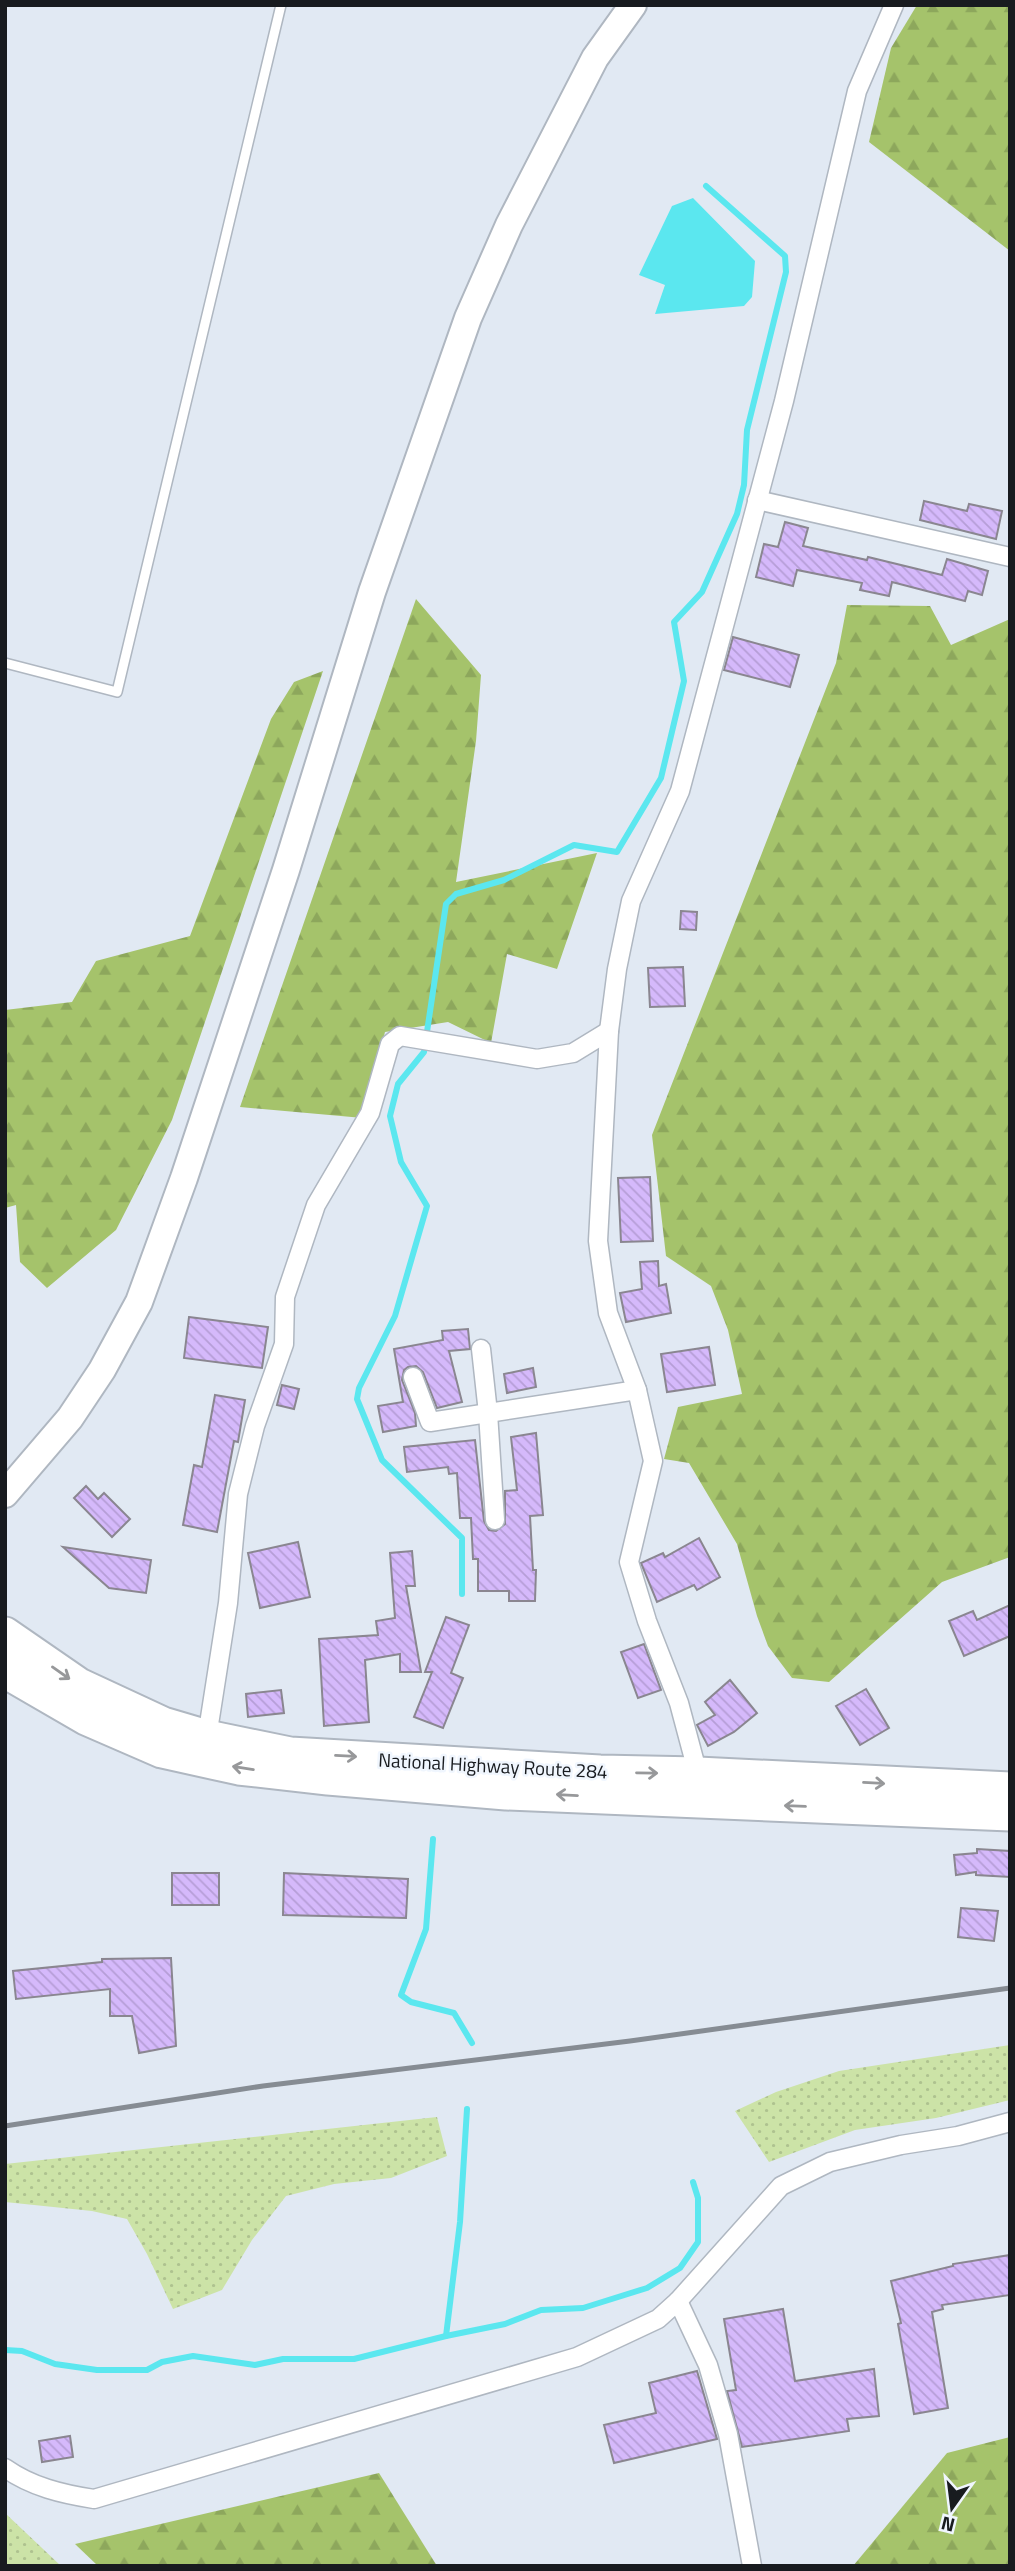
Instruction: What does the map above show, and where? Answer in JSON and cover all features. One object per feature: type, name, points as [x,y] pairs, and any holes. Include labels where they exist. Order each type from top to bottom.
[{"type":"highway","name":"National Highway Route 284","points":[[5,1633],[79,1685],[163,1724],[207,1737],[290,1754],[600,1772],[702,1788],[1010,1814]]},
{"type":"highway","name":"National Highway Route 284","points":[[5,1671],[86,1718],[162,1751],[239,1768],[506,1793],[702,1788],[1010,1789]]},
{"type":"street","points":[[5,1494],[70,1418],[102,1370],[139,1302],[184,1178],[281,883],[372,593],[468,318],[509,225],[594,58],[633,5]]},
{"type":"street","points":[[702,1788],[679,1703],[647,1621],[629,1562],[653,1461],[637,1390],[608,1313],[598,1241],[609,1031],[617,969],[631,901],[680,791],[784,401],[857,91],[894,5]]},
{"type":"street","points":[[757,500],[1010,557]]},
{"type":"street","points":[[207,1737],[228,1603],[238,1494],[255,1426],[284,1344],[285,1297],[316,1205],[370,1113],[390,1044],[400,1036],[537,1059],[573,1053],[609,1031]]},
{"type":"street","points":[[481,1349],[495,1520]]},
{"type":"street","points":[[412,1377],[430,1422],[637,1390]]},
{"type":"street","points":[[5,2468],[16,2476],[46,2489],[94,2499],[578,2357],[658,2319],[678,2301],[781,2186],[830,2162],[901,2145],[958,2136],[1010,2122]]},
{"type":"street","points":[[678,2301],[708,2365],[728,2434],[752,2566]]},
{"type":"lane","points":[[5,663],[117,692],[281,5]]},
{"type":"green space","points":[[917,5],[1010,5],[1010,251],[869,142],[891,48]]},
{"type":"green space","points":[[416,599],[481,675],[476,741],[456,882],[597,853],[557,969],[507,954],[491,1043],[448,1022],[385,1032],[363,1118],[240,1107]]},
{"type":"green space","points":[[847,605],[930,606],[951,645],[1010,619],[1010,1557],[942,1582],[829,1682],[792,1678],[768,1646],[737,1544],[689,1463],[664,1459],[678,1407],[742,1394],[728,1330],[711,1286],[666,1256],[652,1135],[836,663]]},
{"type":"green space","points":[[323,671],[172,1120],[116,1230],[47,1288],[20,1262],[16,1205],[5,1208],[5,1010],[72,1002],[96,961],[190,936],[271,719],[294,682]]},
{"type":"green space","points":[[1010,2045],[1010,2100],[936,2118],[855,2130],[769,2162],[735,2111],[776,2092],[839,2071]]},
{"type":"green space","points":[[437,2117],[447,2156],[391,2178],[334,2184],[286,2196],[252,2240],[222,2290],[173,2309],[127,2219],[92,2211],[5,2202],[5,2164]]},
{"type":"green space","points":[[1010,2437],[1010,2566],[853,2566],[947,2453]]},
{"type":"green space","points":[[379,2473],[437,2566],[98,2566],[75,2544]]},
{"type":"green space","points":[[5,2513],[61,2566],[5,2566]]},
{"type":"water","points":[[693,198],[755,261],[752,297],[744,306],[655,314],[665,285],[639,275],[672,206]]},
{"type":"building","points":[[924,501],[967,511],[969,504],[1002,511],[996,539],[920,520]]},
{"type":"building","points":[[785,522],[808,528],[803,546],[867,560],[868,557],[942,575],[947,559],[988,571],[982,595],[968,591],[965,601],[892,582],[889,596],[860,590],[862,583],[797,570],[793,586],[756,577],[764,544],[778,547]]},
{"type":"building","points":[[733,637],[799,655],[790,687],[724,670]]},
{"type":"building","points":[[681,911],[697,912],[696,930],[680,929]]},
{"type":"building","points":[[683,967],[685,1006],[650,1007],[648,968]]},
{"type":"building","points":[[650,1177],[653,1241],[621,1242],[618,1178]]},
{"type":"building","points":[[658,1261],[659,1286],[666,1284],[671,1313],[626,1322],[620,1293],[642,1289],[640,1262]]},
{"type":"building","points":[[189,1317],[268,1327],[262,1368],[184,1358]]},
{"type":"building","points":[[468,1329],[470,1349],[449,1351],[462,1402],[437,1408],[423,1372],[416,1366],[408,1367],[404,1370],[402,1380],[415,1413],[416,1426],[383,1432],[378,1406],[403,1402],[394,1349],[443,1340],[442,1331]]},
{"type":"building","points":[[709,1347],[715,1385],[667,1392],[661,1354]]},
{"type":"building","points":[[533,1368],[536,1387],[507,1393],[504,1374]]},
{"type":"building","points":[[282,1385],[299,1389],[294,1409],[277,1405]]},
{"type":"building","points":[[215,1395],[245,1400],[238,1442],[234,1441],[217,1532],[183,1525],[194,1465],[202,1467]]},
{"type":"building","points":[[536,1433],[543,1515],[530,1516],[533,1570],[536,1570],[535,1601],[509,1601],[509,1591],[478,1591],[478,1559],[473,1559],[471,1518],[460,1518],[457,1473],[449,1474],[448,1467],[407,1472],[404,1447],[475,1440],[484,1521],[489,1530],[496,1531],[505,1524],[505,1491],[517,1490],[511,1437]]},
{"type":"building","points":[[86,1486],[98,1499],[104,1493],[130,1519],[112,1537],[74,1498]]},
{"type":"building","points":[[699,1538],[720,1577],[697,1590],[694,1585],[657,1602],[641,1563],[663,1553],[665,1557]]},
{"type":"building","points":[[298,1542],[310,1597],[260,1608],[248,1553]]},
{"type":"building","points":[[63,1547],[151,1560],[146,1593],[109,1588]]},
{"type":"building","points":[[412,1551],[415,1586],[406,1586],[421,1672],[400,1672],[400,1654],[365,1660],[369,1722],[324,1726],[319,1639],[378,1635],[376,1621],[395,1618],[390,1553]]},
{"type":"building","points":[[1010,1605],[1010,1636],[964,1656],[949,1621],[973,1611],[977,1620]]},
{"type":"building","points":[[446,1617],[469,1625],[451,1673],[463,1678],[443,1728],[414,1717],[432,1672],[425,1672]]},
{"type":"building","points":[[644,1644],[661,1690],[638,1698],[621,1652]]},
{"type":"building","points":[[730,1680],[757,1713],[734,1732],[708,1746],[697,1725],[715,1715],[705,1702]]},
{"type":"building","points":[[866,1689],[889,1728],[860,1745],[836,1706]]},
{"type":"building","points":[[281,1690],[284,1713],[248,1717],[246,1694]]},
{"type":"building","points":[[977,1849],[1010,1851],[1010,1877],[976,1875],[976,1872],[956,1875],[954,1855],[977,1853]]},
{"type":"building","points":[[172,1873],[219,1873],[219,1905],[172,1905]]},
{"type":"building","points":[[284,1873],[408,1879],[406,1918],[283,1915]]},
{"type":"building","points":[[961,1908],[998,1911],[994,1941],[958,1937]]},
{"type":"building","points":[[171,1958],[176,2046],[139,2053],[132,2016],[110,2016],[110,1989],[16,1999],[13,1971],[102,1962],[102,1959]]},
{"type":"building","points":[[1010,2255],[1010,2295],[942,2305],[943,2309],[932,2312],[948,2408],[914,2414],[898,2324],[901,2323],[891,2281],[953,2264]]},
{"type":"building","points":[[783,2309],[795,2381],[874,2369],[879,2416],[847,2419],[849,2431],[742,2447],[727,2391],[736,2390],[724,2319]]},
{"type":"building","points":[[697,2371],[717,2439],[614,2463],[604,2425],[656,2413],[649,2383]]},
{"type":"building","points":[[70,2436],[73,2457],[42,2462],[39,2441]]},
{"type":"waterway","points":[[462,1594],[462,1538],[382,1460],[357,1399],[359,1388],[395,1316],[427,1206],[401,1162],[390,1116],[398,1084],[424,1052],[446,904],[456,894],[504,880],[574,845],[617,852],[661,778],[684,681],[674,622],[702,592],[737,514],[744,485],[747,430],[786,272],[785,256],[706,186]]},
{"type":"waterway","points":[[433,1839],[426,1929],[401,1995],[411,2002],[454,2013],[472,2043]]},
{"type":"waterway","points":[[446,2336],[460,2222],[467,2109]]},
{"type":"waterway","points":[[5,2350],[22,2351],[55,2364],[97,2370],[147,2370],[162,2362],[193,2356],[255,2365],[283,2359],[354,2359],[505,2324],[541,2310],[583,2308],[647,2288],[680,2268],[698,2242],[698,2198],[693,2182]]},
{"type":"railway","points":[[5,2126],[263,2086],[630,2041],[1010,1988]]}]
